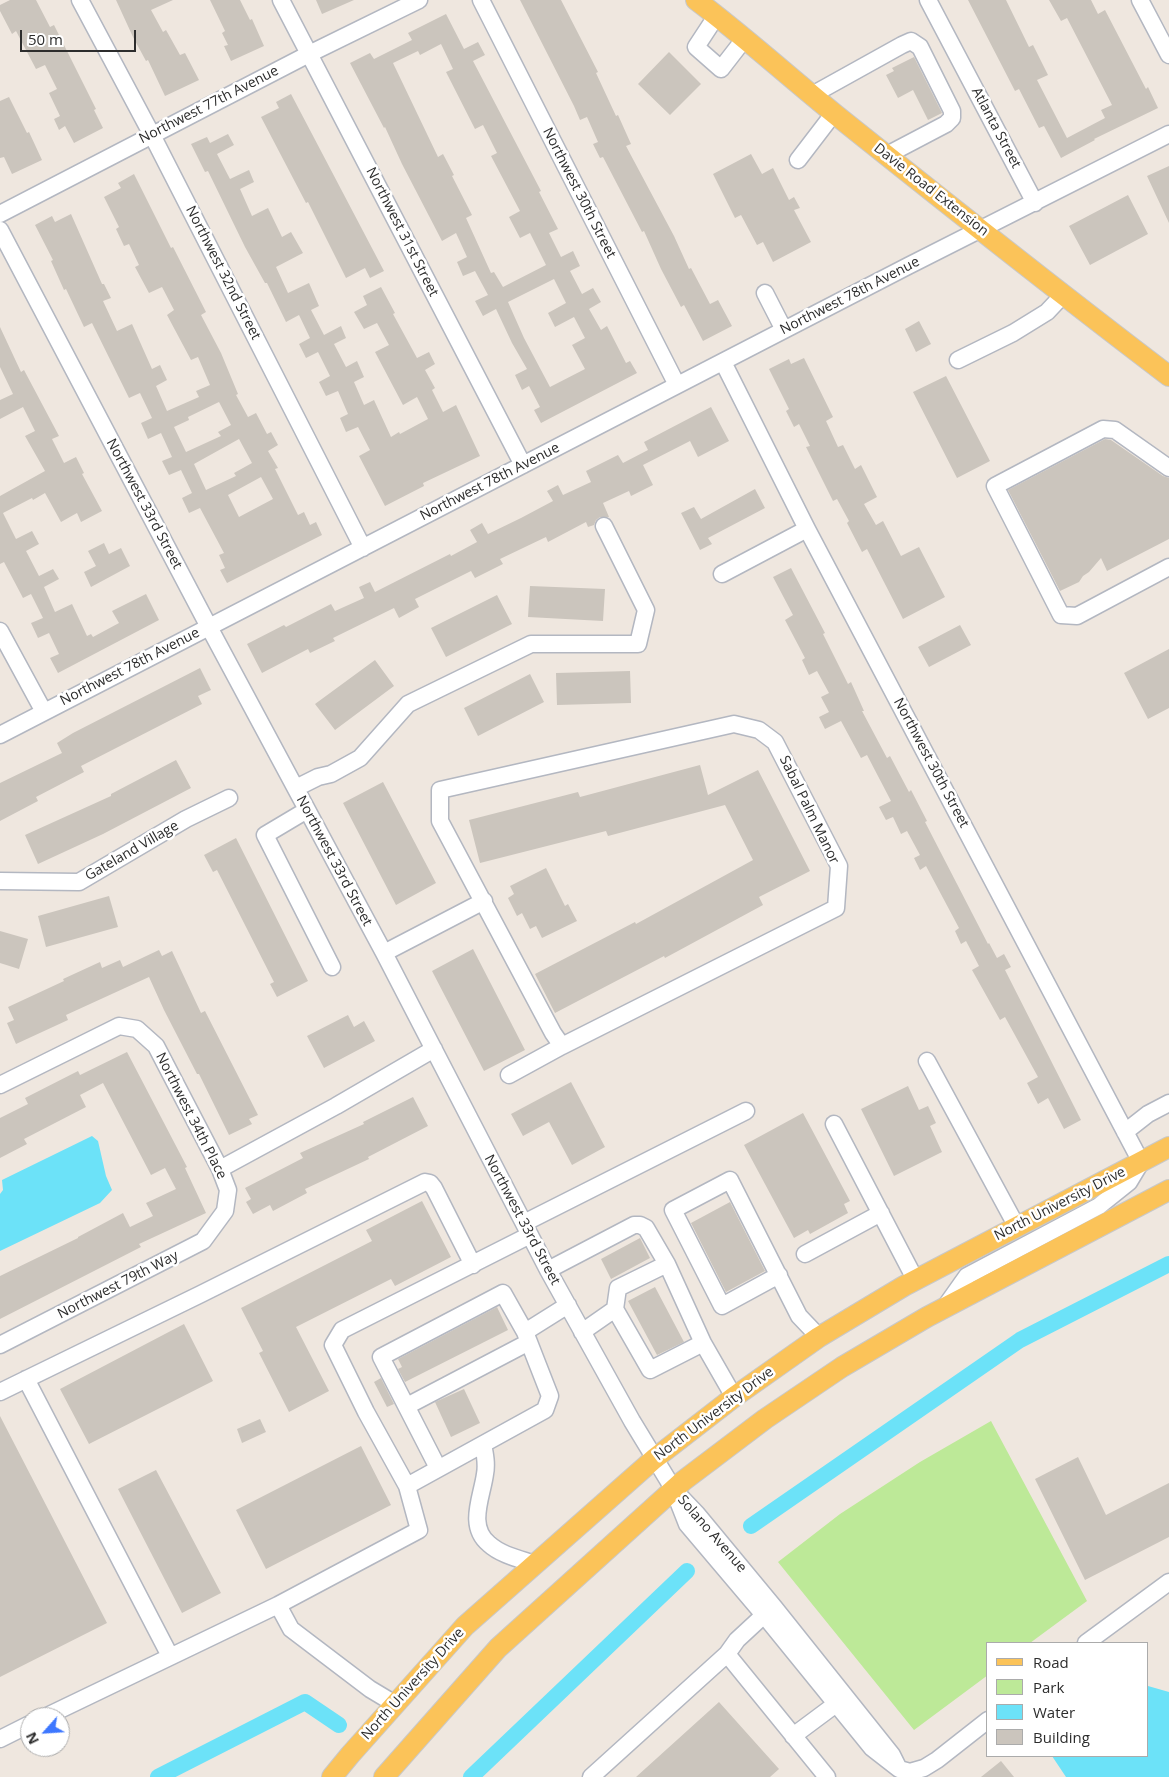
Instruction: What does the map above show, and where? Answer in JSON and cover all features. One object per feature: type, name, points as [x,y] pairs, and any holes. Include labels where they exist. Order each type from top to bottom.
[{"type":"main road","name":"Davie Road Extension","points":[[696,0],[745,38],[887,156],[1169,376]]},
{"type":"main road","name":"North University Drive","points":[[332,1777],[465,1626],[654,1459],[734,1397],[819,1337],[916,1279],[1169,1148]]},
{"type":"main road","points":[[384,1777],[498,1648],[674,1490],[772,1414],[842,1368],[944,1308],[1169,1190]]},
{"type":"street","name":"Northwest 32nd Street","points":[[80,0],[152,135],[364,548]]},
{"type":"street","name":"Northwest 31st Street","points":[[281,0],[523,465]]},
{"type":"street","name":"Northwest 77th Avenue","points":[[0,214],[309,54],[419,0]]},
{"type":"street","name":"Northwest 30th Street","points":[[481,0],[677,386]]},
{"type":"street","name":"Atlanta Street","points":[[928,0],[1035,203]]},
{"type":"street","points":[[1140,0],[1169,55]]},
{"type":"street","points":[[716,15],[696,47],[721,68],[745,38]]},
{"type":"street","points":[[812,95],[902,45],[911,41],[920,47],[952,111],[952,118],[946,124],[887,156]]},
{"type":"street","points":[[798,160],[834,113]]},
{"type":"street","points":[[982,230],[1169,134]]},
{"type":"street","name":"Northwest 33rd Street","points":[[0,230],[384,954],[548,1270],[654,1459],[674,1490]]},
{"type":"street","name":"Northwest 78th Avenue","points":[[0,735],[784,330],[982,230]]},
{"type":"street","points":[[765,293],[784,330]]},
{"type":"street","points":[[958,360],[1030,323],[1047,312],[1063,295]]},
{"type":"street","name":"Northwest 30th Street","points":[[723,362],[808,529],[1141,1162]]},
{"type":"street","points":[[1169,468],[1115,430],[1103,429],[995,486],[1061,615],[1077,616],[1169,567]]},
{"type":"street","points":[[296,788],[318,777],[331,774],[360,758],[408,704],[530,644],[638,644],[646,610],[604,526]]},
{"type":"street","points":[[722,574],[808,529]]},
{"type":"street","points":[[0,631],[44,712]]},
{"type":"street","name":"Sabal Palm Manor","points":[[734,724],[759,730],[775,742],[839,866],[836,908],[562,1046],[553,1033],[484,901],[440,821],[440,790],[734,724]]},
{"type":"street","name":"Gateland Village","points":[[0,881],[79,882],[186,819],[229,798]]},
{"type":"street","points":[[308,810],[265,835],[332,967]]},
{"type":"street","points":[[384,954],[484,901]]},
{"type":"street","name":"Northwest 34th Place","points":[[0,1085],[119,1026],[137,1029],[156,1046],[220,1169],[228,1190],[226,1211]]},
{"type":"street","points":[[509,1075],[562,1046]]},
{"type":"street","points":[[220,1169],[434,1050]]},
{"type":"street","points":[[927,1061],[1017,1227]]},
{"type":"street","points":[[1125,1132],[1148,1114],[1169,1102]]},
{"type":"street","points":[[65,1707],[278,1605],[419,1530],[408,1486],[366,1412],[333,1345],[342,1330],[473,1265],[527,1229],[746,1110]]},
{"type":"street","points":[[834,1124],[916,1279]]},
{"type":"street","points":[[944,1308],[967,1276],[1099,1206],[1129,1182],[1141,1162]]},
{"type":"street","points":[[779,1275],[722,1306],[673,1210],[730,1180],[779,1275],[800,1316],[819,1337]]},
{"type":"street","points":[[0,1392],[202,1294],[425,1182],[430,1183],[434,1188],[473,1265]]},
{"type":"street","name":"Northwest 79th Way","points":[[0,1345],[203,1241],[226,1211]]},
{"type":"street","points":[[805,1254],[881,1213]]},
{"type":"street","points":[[548,1270],[634,1225],[640,1224],[646,1228],[666,1264],[704,1343],[734,1397]]},
{"type":"street","points":[[666,1264],[618,1288],[615,1309],[650,1370],[704,1343]]},
{"type":"street","points":[[408,1486],[545,1410],[550,1396],[527,1337],[503,1294],[381,1357],[438,1468]]},
{"type":"street","points":[[406,1406],[527,1337],[568,1305]]},
{"type":"street","points":[[582,1332],[615,1309]]},
{"type":"street","points":[[26,1379],[170,1656]]},
{"type":"street","points":[[483,1444],[486,1466],[477,1509],[477,1520],[483,1538],[498,1550],[535,1564]]},
{"type":"street","name":"Solano Avenue","points":[[674,1490],[687,1524],[872,1748],[906,1772]]},
{"type":"street","name":"Solano Avenue","points":[[674,1490],[697,1514],[781,1615],[906,1772]]},
{"type":"street","points":[[1087,1642],[1169,1582]]},
{"type":"street","points":[[278,1605],[291,1628],[370,1689],[395,1704]]},
{"type":"street","points":[[591,1777],[727,1654],[737,1640],[764,1615]]},
{"type":"street","points":[[727,1654],[827,1777]]},
{"type":"street","points":[[793,1736],[836,1704]]},
{"type":"street","points":[[906,1772],[924,1768],[938,1760],[986,1722]]},
{"type":"street","points":[[0,1739],[20,1729]]},
{"type":"green space","points":[[991,1421],[1087,1601],[1031,1642],[986,1642],[986,1676],[914,1730],[778,1562],[840,1514],[920,1462]]},
{"type":"water","points":[[92,1136],[98,1141],[106,1176],[112,1190],[100,1203],[0,1251],[0,1194],[3,1190],[2,1180]]},
{"type":"water","points":[[1149,1686],[1169,1692],[1169,1777],[1066,1777],[1053,1757],[1149,1757]]},
{"type":"building","points":[[10,0],[36,0],[50,27],[54,25],[96,109],[94,110],[103,128],[74,143],[65,126],[59,130],[54,119],[60,116],[49,93],[57,89],[45,65],[36,69],[16,31],[12,34],[0,11],[0,5]]},
{"type":"building","points":[[116,0],[173,0],[151,10],[163,32],[166,30],[180,55],[185,53],[199,80],[165,96],[148,60],[146,61],[133,37]]},
{"type":"building","points":[[210,0],[240,0],[250,20],[252,19],[264,46],[231,61],[224,46],[228,45],[222,33],[225,31]]},
{"type":"building","points":[[316,0],[354,0],[322,14]]},
{"type":"building","points":[[520,0],[561,0],[598,72],[596,73],[631,144],[626,146],[674,236],[689,269],[691,268],[710,304],[718,300],[732,326],[703,341],[684,305],[681,307],[644,231],[642,232],[603,157],[600,158],[593,144],[598,142],[587,117],[580,120]]},
{"type":"building","points":[[968,0],[1006,0],[1029,47],[1033,45],[1048,75],[1037,80],[1067,138],[1105,118],[1101,110],[1112,105],[1067,18],[1061,21],[1049,0],[1091,0],[1098,14],[1105,10],[1146,89],[1148,87],[1158,108],[1094,139],[1061,158],[1044,126],[1039,128],[1019,89],[1015,91]]},
{"type":"building","points":[[446,14],[464,49],[478,42],[485,55],[473,61],[541,191],[539,192],[558,229],[549,233],[561,257],[573,251],[580,266],[570,271],[582,294],[593,288],[601,302],[589,309],[601,330],[607,326],[626,363],[630,361],[637,373],[541,423],[534,410],[540,407],[529,386],[522,390],[515,375],[527,369],[496,309],[483,316],[475,301],[488,295],[475,271],[463,276],[457,262],[467,257],[456,233],[442,241],[385,127],[350,63],[370,53],[374,59],[412,40],[408,33]],"holes":[[[441,44],[453,69],[446,72],[475,129],[483,125],[497,153],[491,156],[520,211],[509,217],[520,238],[530,233],[546,265],[503,287],[494,272],[491,273],[466,218],[472,215],[452,176],[454,175],[443,154],[438,157],[393,63],[418,51],[420,55]],[[554,279],[566,303],[548,313],[555,327],[574,317],[585,338],[572,345],[585,369],[550,387],[524,338],[508,302]]]},
{"type":"building","points":[[669,52],[701,84],[670,115],[638,84]]},
{"type":"building","points":[[914,57],[942,113],[928,120],[913,90],[898,98],[886,75],[894,71],[892,68]]},
{"type":"building","points":[[291,94],[384,271],[370,278],[365,268],[346,278],[308,202],[306,203],[261,117],[279,108],[276,102]]},
{"type":"building","points":[[9,97],[42,160],[12,174],[4,157],[0,158],[0,101]]},
{"type":"building","points":[[228,134],[234,145],[217,154],[230,179],[249,170],[254,182],[240,189],[252,216],[268,208],[282,237],[291,232],[303,253],[276,267],[288,293],[309,283],[319,306],[311,310],[324,335],[341,326],[346,338],[334,344],[346,367],[357,361],[364,377],[354,382],[364,405],[374,400],[391,437],[428,419],[417,397],[403,405],[375,352],[389,345],[377,323],[364,329],[354,312],[367,305],[363,296],[381,287],[395,313],[393,314],[417,358],[429,352],[435,364],[425,370],[435,388],[432,390],[443,412],[456,405],[480,456],[423,483],[424,486],[385,506],[359,456],[370,450],[358,427],[346,432],[340,418],[348,414],[338,391],[326,396],[319,382],[330,376],[318,352],[306,358],[299,344],[310,338],[299,315],[286,322],[267,283],[265,283],[245,247],[208,171],[205,172],[191,144],[207,137],[210,143]]},
{"type":"building","points":[[751,154],[762,174],[773,168],[789,200],[794,197],[800,208],[794,210],[811,242],[773,262],[763,242],[757,245],[741,215],[735,218],[713,174]]},
{"type":"building","points":[[1169,166],[1169,223],[1147,176]]},
{"type":"building","points":[[134,174],[206,312],[201,315],[221,353],[238,394],[236,395],[248,417],[256,413],[267,434],[271,432],[278,445],[268,451],[278,468],[275,469],[298,515],[304,512],[310,525],[316,522],[322,535],[227,583],[220,570],[225,568],[219,555],[224,553],[200,508],[189,513],[182,498],[192,493],[181,470],[169,475],[162,461],[172,457],[161,433],[148,439],[141,423],[152,418],[140,393],[129,398],[92,323],[84,327],[66,289],[64,290],[51,261],[53,260],[35,225],[52,216],[55,222],[71,214],[102,284],[104,284],[111,298],[103,301],[117,331],[132,324],[152,369],[160,365],[167,380],[156,386],[167,411],[199,397],[196,391],[210,385],[198,357],[191,360],[167,315],[174,310],[162,287],[149,293],[135,267],[139,265],[129,244],[124,246],[116,229],[119,227],[104,197],[121,188],[118,183]],"holes":[[[219,402],[231,425],[218,432],[221,436],[186,452],[174,427],[189,420],[188,417]],[[239,439],[252,463],[234,473],[236,476],[206,490],[194,464]],[[261,477],[273,499],[239,517],[228,495]]]},
{"type":"building","points":[[1128,195],[1148,234],[1090,265],[1069,226]]},
{"type":"building","points":[[919,321],[931,344],[916,352],[905,329]]},
{"type":"building","points":[[0,327],[21,372],[24,370],[59,436],[52,439],[64,463],[76,457],[84,473],[82,474],[102,511],[81,522],[77,513],[61,522],[45,493],[3,513],[16,539],[32,531],[39,544],[26,551],[39,576],[53,569],[59,579],[44,587],[55,612],[72,604],[87,636],[91,634],[93,637],[119,623],[112,611],[146,594],[159,620],[58,673],[50,658],[59,654],[49,633],[38,638],[31,623],[43,618],[31,594],[23,598],[4,562],[0,564],[0,496],[45,471],[25,436],[35,431],[23,407],[0,419],[0,400],[13,394],[0,367]]},
{"type":"building","points":[[804,358],[833,417],[826,421],[838,447],[843,445],[855,469],[861,465],[877,497],[864,504],[876,525],[883,521],[901,556],[919,547],[945,597],[903,619],[867,549],[862,552],[837,499],[833,501],[806,447],[810,446],[799,424],[794,427],[786,411],[789,409],[769,369],[789,359],[791,364]]},
{"type":"building","points":[[946,376],[990,461],[957,478],[913,392]]},
{"type":"building","points":[[711,407],[729,441],[698,457],[690,441],[643,465],[653,485],[631,496],[629,491],[603,503],[609,517],[600,517],[594,525],[588,527],[586,522],[548,542],[546,537],[500,559],[503,564],[475,578],[471,571],[415,599],[419,607],[399,618],[394,608],[333,638],[335,641],[310,653],[308,649],[262,673],[247,644],[331,604],[335,611],[364,598],[359,587],[370,582],[375,592],[450,554],[451,556],[477,542],[470,530],[482,523],[488,534],[521,518],[553,501],[547,491],[558,485],[563,495],[591,482],[586,471],[618,455],[623,463],[648,450],[644,442]]},
{"type":"building","points":[[1105,439],[1111,440],[1163,476],[1169,478],[1169,539],[1107,571],[1101,558],[1079,582],[1060,591],[1008,490]]},
{"type":"building","points":[[755,489],[765,508],[708,538],[712,544],[700,550],[681,513],[694,507],[701,519]]},
{"type":"building","points":[[104,543],[109,554],[121,548],[130,566],[91,587],[84,572],[96,566],[88,551]]},
{"type":"building","points":[[791,568],[825,633],[823,634],[848,684],[851,682],[864,711],[862,711],[887,758],[890,756],[909,792],[911,790],[927,821],[925,822],[988,944],[997,958],[1004,954],[1011,967],[1005,970],[1081,1120],[1064,1129],[1048,1098],[1038,1104],[1027,1083],[1038,1077],[1005,1017],[1000,1020],[972,970],[979,966],[966,941],[961,944],[955,931],[959,928],[926,866],[920,870],[914,858],[920,855],[907,831],[901,834],[893,817],[886,820],[879,807],[891,801],[867,755],[861,758],[841,721],[825,729],[819,717],[829,712],[821,697],[829,693],[817,671],[809,675],[802,660],[805,658],[785,620],[793,615],[773,577]]},
{"type":"building","points":[[530,586],[605,589],[603,621],[528,617]]},
{"type":"building","points":[[497,595],[512,624],[446,657],[431,628]]},
{"type":"building","points":[[960,625],[971,645],[929,667],[918,647]]},
{"type":"building","points":[[1169,649],[1169,708],[1148,719],[1124,673]]},
{"type":"building","points":[[375,660],[394,686],[335,730],[315,704]]},
{"type":"building","points":[[200,668],[211,690],[198,696],[202,704],[81,766],[84,772],[36,797],[38,801],[0,821],[0,783],[62,753],[57,743],[73,733]]},
{"type":"building","points":[[630,671],[631,703],[557,705],[556,673]]},
{"type":"building","points":[[530,674],[544,702],[478,736],[464,708]]},
{"type":"building","points":[[176,760],[191,788],[103,834],[38,864],[25,835],[111,796],[111,794]]},
{"type":"building","points":[[700,765],[708,795],[758,770],[810,871],[759,897],[763,905],[665,958],[664,956],[555,1013],[535,974],[635,922],[636,924],[753,860],[725,805],[608,836],[606,831],[480,863],[469,820],[578,792],[580,797]]},
{"type":"building","points":[[383,782],[436,883],[396,905],[343,803]]},
{"type":"building","points":[[236,838],[308,981],[277,997],[270,984],[274,982],[217,870],[213,872],[204,855]]},
{"type":"building","points":[[546,868],[565,906],[568,904],[577,921],[542,938],[536,926],[530,929],[522,913],[517,916],[508,898],[514,894],[510,886]]},
{"type":"building","points":[[109,896],[118,927],[46,947],[38,916]]},
{"type":"building","points":[[0,931],[28,939],[19,969],[0,963]]},
{"type":"building","points":[[473,949],[525,1050],[484,1071],[432,971]]},
{"type":"building","points":[[159,950],[162,956],[172,951],[201,1013],[205,1011],[258,1115],[249,1119],[252,1124],[229,1135],[199,1074],[197,1074],[164,1010],[149,977],[66,1015],[68,1020],[16,1044],[7,1023],[14,1020],[8,1007],[64,981],[63,979],[100,962],[102,968],[120,960],[123,967]]},
{"type":"building","points":[[348,1015],[354,1027],[364,1021],[375,1041],[324,1068],[307,1036]]},
{"type":"building","points":[[127,1052],[187,1167],[185,1168],[206,1213],[139,1244],[141,1247],[0,1319],[0,1276],[78,1238],[123,1213],[130,1227],[153,1216],[146,1203],[176,1189],[165,1168],[151,1175],[103,1083],[80,1095],[86,1107],[24,1139],[27,1144],[0,1158],[0,1118],[28,1104],[25,1098],[78,1071],[80,1075]]},
{"type":"building","points":[[571,1082],[605,1147],[572,1165],[549,1122],[523,1136],[511,1114]]},
{"type":"building","points":[[908,1086],[919,1110],[928,1106],[936,1123],[930,1126],[942,1152],[894,1176],[861,1109]]},
{"type":"building","points":[[413,1097],[428,1126],[368,1157],[369,1159],[305,1189],[307,1193],[273,1211],[270,1205],[253,1214],[246,1202],[251,1199],[245,1188],[303,1158],[300,1153],[364,1124],[363,1122]]},
{"type":"building","points":[[803,1113],[850,1201],[844,1204],[848,1213],[810,1234],[808,1230],[794,1238],[744,1145]]},
{"type":"building","points":[[422,1201],[451,1257],[395,1286],[391,1279],[296,1327],[329,1391],[289,1412],[259,1353],[263,1351],[241,1308],[372,1241],[366,1230]]},
{"type":"building","points":[[730,1202],[765,1271],[726,1292],[691,1223]]},
{"type":"building","points":[[640,1238],[650,1258],[611,1279],[601,1259]]},
{"type":"building","points":[[655,1287],[684,1342],[657,1355],[628,1301]]},
{"type":"building","points":[[497,1307],[508,1330],[405,1382],[398,1369],[402,1367],[398,1359]]},
{"type":"building","points":[[184,1324],[213,1381],[89,1444],[60,1389]]},
{"type":"building","points":[[381,1378],[394,1404],[387,1407],[374,1382]]},
{"type":"building","points":[[464,1389],[480,1423],[451,1437],[435,1402]]},
{"type":"building","points":[[0,1416],[107,1623],[0,1677]]},
{"type":"building","points":[[260,1419],[266,1432],[242,1443],[237,1429]]},
{"type":"building","points":[[361,1446],[391,1505],[266,1569],[236,1510]]},
{"type":"building","points":[[1078,1457],[1106,1515],[1169,1483],[1169,1537],[1085,1580],[1035,1479]]},
{"type":"building","points":[[156,1470],[221,1593],[182,1613],[118,1489]]},
{"type":"building","points":[[719,1702],[779,1769],[770,1777],[636,1777]]},
{"type":"building","points":[[1001,1761],[1014,1777],[981,1777]]},
{"type":"waterway","points":[[751,1526],[1020,1340],[1169,1264]]},
{"type":"waterway","points":[[471,1777],[687,1571]]},
{"type":"waterway","points":[[158,1777],[305,1702],[339,1725]]}]
